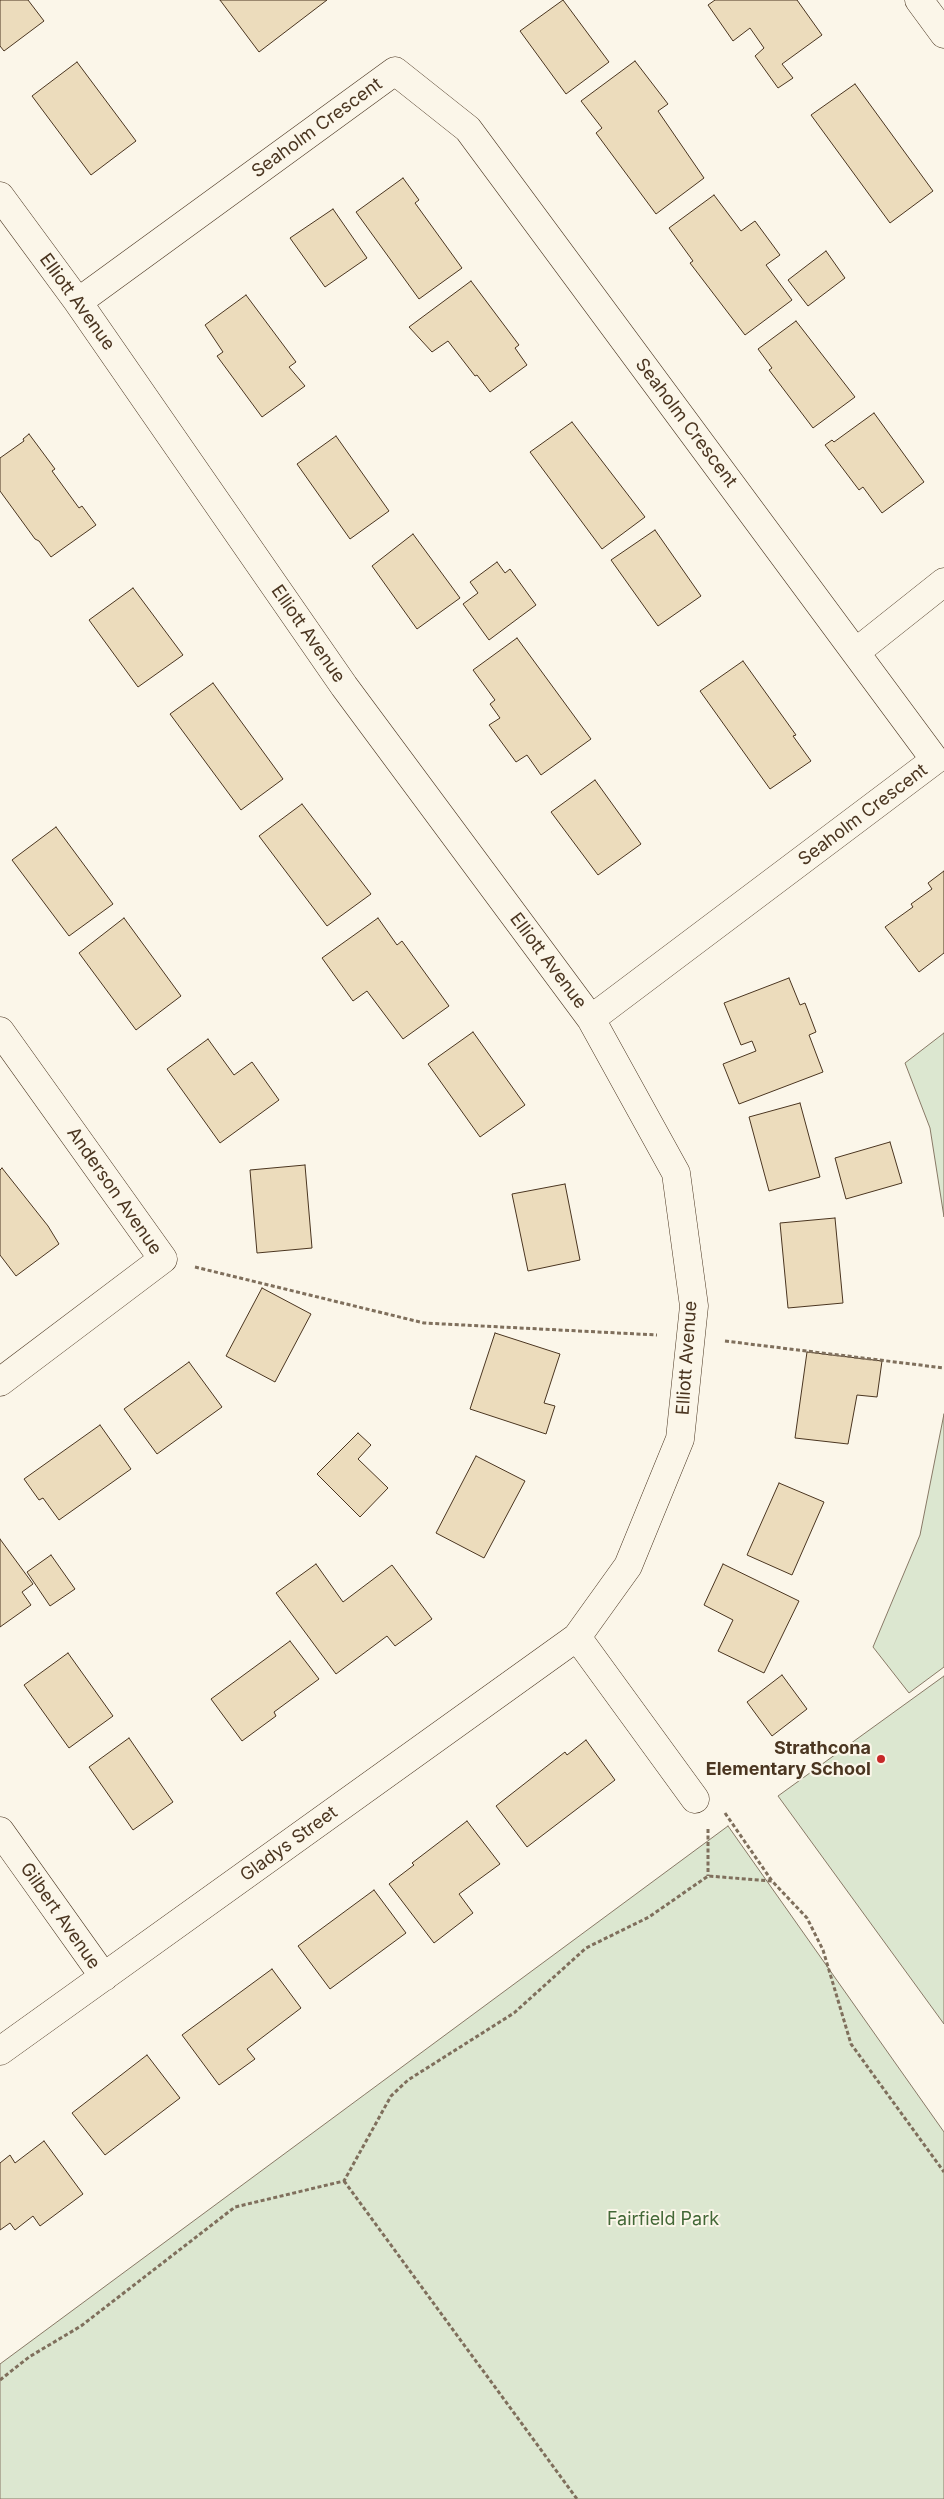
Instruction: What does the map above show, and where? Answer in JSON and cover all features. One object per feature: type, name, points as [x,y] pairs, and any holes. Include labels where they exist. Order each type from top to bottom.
[{"type":"street","points":[[920,0],[944,34]]},
{"type":"street","name":"Seaholm Crescent","points":[[78,302],[395,72],[468,129],[935,760],[591,1019]]},
{"type":"street","name":"Elliott Avenue","points":[[0,196],[78,302],[344,686],[591,1019],[676,1173],[694,1306],[680,1439],[628,1566],[577,1637]]},
{"type":"street","points":[[856,652],[944,582]]},
{"type":"street","name":"Anderson Avenue","points":[[0,1031],[163,1260],[0,1382]]},
{"type":"street","points":[[577,1637],[695,1799]]},
{"type":"street","name":"Gladys Street","points":[[0,2051],[577,1637]]},
{"type":"street","name":"Gilbert Avenue","points":[[0,1831],[104,1977]]},
{"type":"path","points":[[163,1260],[424,1323],[690,1337],[944,1368]]},
{"type":"path","points":[[695,1799],[708,1823],[708,1876]]},
{"type":"path","points":[[695,1799],[724,1812],[772,1881],[807,1918],[823,1950],[851,2044],[944,2172]]},
{"type":"path","points":[[0,2380],[29,2358],[82,2326],[235,2207],[344,2181],[391,2096],[408,2080],[514,2013],[586,1948],[649,1917],[708,1876],[772,1881]]},
{"type":"path","points":[[344,2181],[577,2499]]},
{"type":"green space","points":[[944,1033],[944,1217],[930,1128],[905,1063]]},
{"type":"green space","points":[[944,1414],[944,1667],[909,1693],[873,1647],[920,1535]]},
{"type":"green space","points":[[944,1676],[944,2024],[778,1796]]},
{"type":"green space","name":"Fairfield Park","points":[[728,1826],[944,2132],[944,2499],[0,2499],[0,2364]]},
{"type":"building","points":[[0,0],[28,0],[44,21],[4,51],[0,46]]},
{"type":"building","points":[[220,0],[327,0],[259,52]]},
{"type":"building","points":[[563,0],[609,62],[566,94],[520,31]]},
{"type":"building","points":[[715,0],[797,0],[822,35],[782,64],[793,78],[778,88],[755,56],[764,48],[750,28],[733,41],[708,5]]},
{"type":"building","points":[[635,61],[668,104],[658,111],[704,178],[656,214],[596,133],[602,128],[581,101]]},
{"type":"building","points":[[77,62],[136,141],[91,175],[32,96]]},
{"type":"building","points":[[855,84],[933,191],[890,223],[811,115]]},
{"type":"building","points":[[403,178],[419,200],[415,203],[462,268],[419,299],[356,212]]},
{"type":"building","points":[[714,195],[741,231],[755,221],[780,255],[766,265],[792,300],[745,335],[690,263],[693,261],[669,228]]},
{"type":"building","points":[[333,209],[367,258],[325,287],[290,238]]},
{"type":"building","points":[[826,251],[845,278],[808,306],[788,280]]},
{"type":"building","points":[[471,281],[519,345],[515,348],[527,365],[490,392],[448,341],[432,352],[409,327]]},
{"type":"building","points":[[246,295],[296,362],[289,367],[305,386],[262,417],[217,356],[223,352],[205,325]]},
{"type":"building","points":[[796,321],[855,397],[813,428],[769,370],[772,368],[758,349]]},
{"type":"building","points":[[874,413],[924,482],[882,513],[863,487],[859,490],[825,445],[832,440],[834,442]]},
{"type":"building","points":[[572,422],[645,517],[602,549],[530,452]]},
{"type":"building","points":[[29,434],[55,469],[52,471],[79,508],[82,506],[96,525],[51,557],[39,541],[35,539],[0,491],[0,458],[24,441],[23,439]]},
{"type":"building","points":[[336,436],[389,511],[350,539],[297,464]]},
{"type":"building","points":[[655,530],[701,596],[658,626],[611,560]]},
{"type":"building","points":[[413,534],[460,598],[417,629],[372,566]]},
{"type":"building","points":[[497,562],[505,573],[510,569],[536,605],[489,640],[463,604],[478,593],[470,582]]},
{"type":"building","points":[[133,588],[183,655],[138,687],[89,620]]},
{"type":"building","points":[[517,638],[591,739],[541,775],[527,755],[516,762],[489,725],[500,718],[490,704],[495,700],[473,670]]},
{"type":"building","points":[[743,661],[796,735],[793,736],[811,761],[770,789],[700,691]]},
{"type":"building","points":[[213,683],[283,779],[241,810],[170,714]]},
{"type":"building","points":[[595,780],[641,844],[598,875],[551,812]]},
{"type":"building","points":[[302,804],[371,894],[327,926],[259,836]]},
{"type":"building","points":[[56,827],[113,904],[69,936],[12,860]]},
{"type":"building","points":[[944,871],[944,953],[919,972],[885,927],[913,907],[911,904],[932,889],[928,883]]},
{"type":"building","points":[[124,918],[181,996],[136,1030],[79,953]]},
{"type":"building","points":[[378,918],[397,945],[402,941],[449,1006],[403,1039],[367,991],[353,1001],[322,958]]},
{"type":"building","points":[[789,978],[800,1005],[805,1003],[816,1032],[809,1035],[823,1072],[739,1104],[723,1064],[756,1051],[752,1041],[741,1045],[724,1003]]},
{"type":"building","points":[[473,1032],[525,1105],[480,1137],[428,1064]]},
{"type":"building","points":[[208,1039],[234,1075],[252,1062],[279,1100],[220,1143],[167,1069]]},
{"type":"building","points":[[800,1103],[820,1177],[769,1191],[749,1117]]},
{"type":"building","points":[[890,1142],[902,1183],[846,1199],[835,1158]]},
{"type":"building","points":[[305,1165],[312,1248],[257,1253],[250,1170]]},
{"type":"building","points":[[2,1168],[48,1226],[59,1244],[16,1276],[0,1255],[0,1170]]},
{"type":"building","points":[[565,1184],[580,1260],[528,1271],[512,1194]]},
{"type":"building","points":[[835,1218],[843,1303],[788,1308],[780,1223]]},
{"type":"building","points":[[262,1288],[311,1314],[275,1382],[226,1356]]},
{"type":"building","points":[[495,1333],[560,1354],[544,1403],[555,1406],[546,1434],[470,1409]]},
{"type":"building","points":[[807,1352],[882,1361],[877,1397],[857,1395],[848,1444],[795,1438]]},
{"type":"building","points":[[189,1362],[222,1407],[157,1454],[124,1409]]},
{"type":"building","points":[[100,1425],[131,1469],[59,1520],[43,1498],[39,1500],[24,1479]]},
{"type":"building","points":[[358,1433],[371,1445],[358,1459],[388,1488],[360,1517],[317,1474]]},
{"type":"building","points":[[476,1456],[525,1481],[484,1558],[436,1533]]},
{"type":"building","points":[[779,1483],[824,1502],[792,1575],[747,1555]]},
{"type":"building","points":[[0,1539],[33,1584],[22,1592],[31,1605],[0,1627]]},
{"type":"building","points":[[51,1555],[75,1589],[50,1606],[27,1572]]},
{"type":"building","points":[[316,1564],[343,1602],[392,1565],[432,1619],[395,1646],[387,1636],[336,1674],[276,1593]]},
{"type":"building","points":[[723,1564],[799,1601],[764,1673],[718,1651],[733,1620],[704,1605]]},
{"type":"building","points":[[290,1641],[319,1679],[274,1712],[276,1716],[242,1741],[211,1699]]},
{"type":"building","points":[[68,1653],[113,1716],[69,1748],[24,1685]]},
{"type":"building","points":[[782,1675],[807,1709],[772,1736],[747,1702]]},
{"type":"building","points":[[129,1738],[173,1802],[133,1830],[89,1767]]},
{"type":"building","points":[[586,1740],[615,1780],[527,1847],[496,1806],[565,1752],[567,1755]]},
{"type":"building","points":[[467,1821],[500,1864],[459,1894],[473,1913],[434,1943],[389,1884],[414,1865],[412,1863]]},
{"type":"building","points":[[374,1890],[406,1933],[330,1989],[298,1946]]},
{"type":"building","points":[[272,1969],[301,2008],[247,2049],[255,2059],[219,2085],[182,2035]]},
{"type":"building","points":[[147,2055],[180,2098],[105,2155],[72,2113]]},
{"type":"building","points":[[44,2141],[83,2194],[40,2226],[33,2216],[15,2230],[10,2223],[0,2230],[0,2163],[10,2155],[15,2163]]},
{"type":"place","name":"Strathcona Elementary School","points":[[881,1759]]}]
